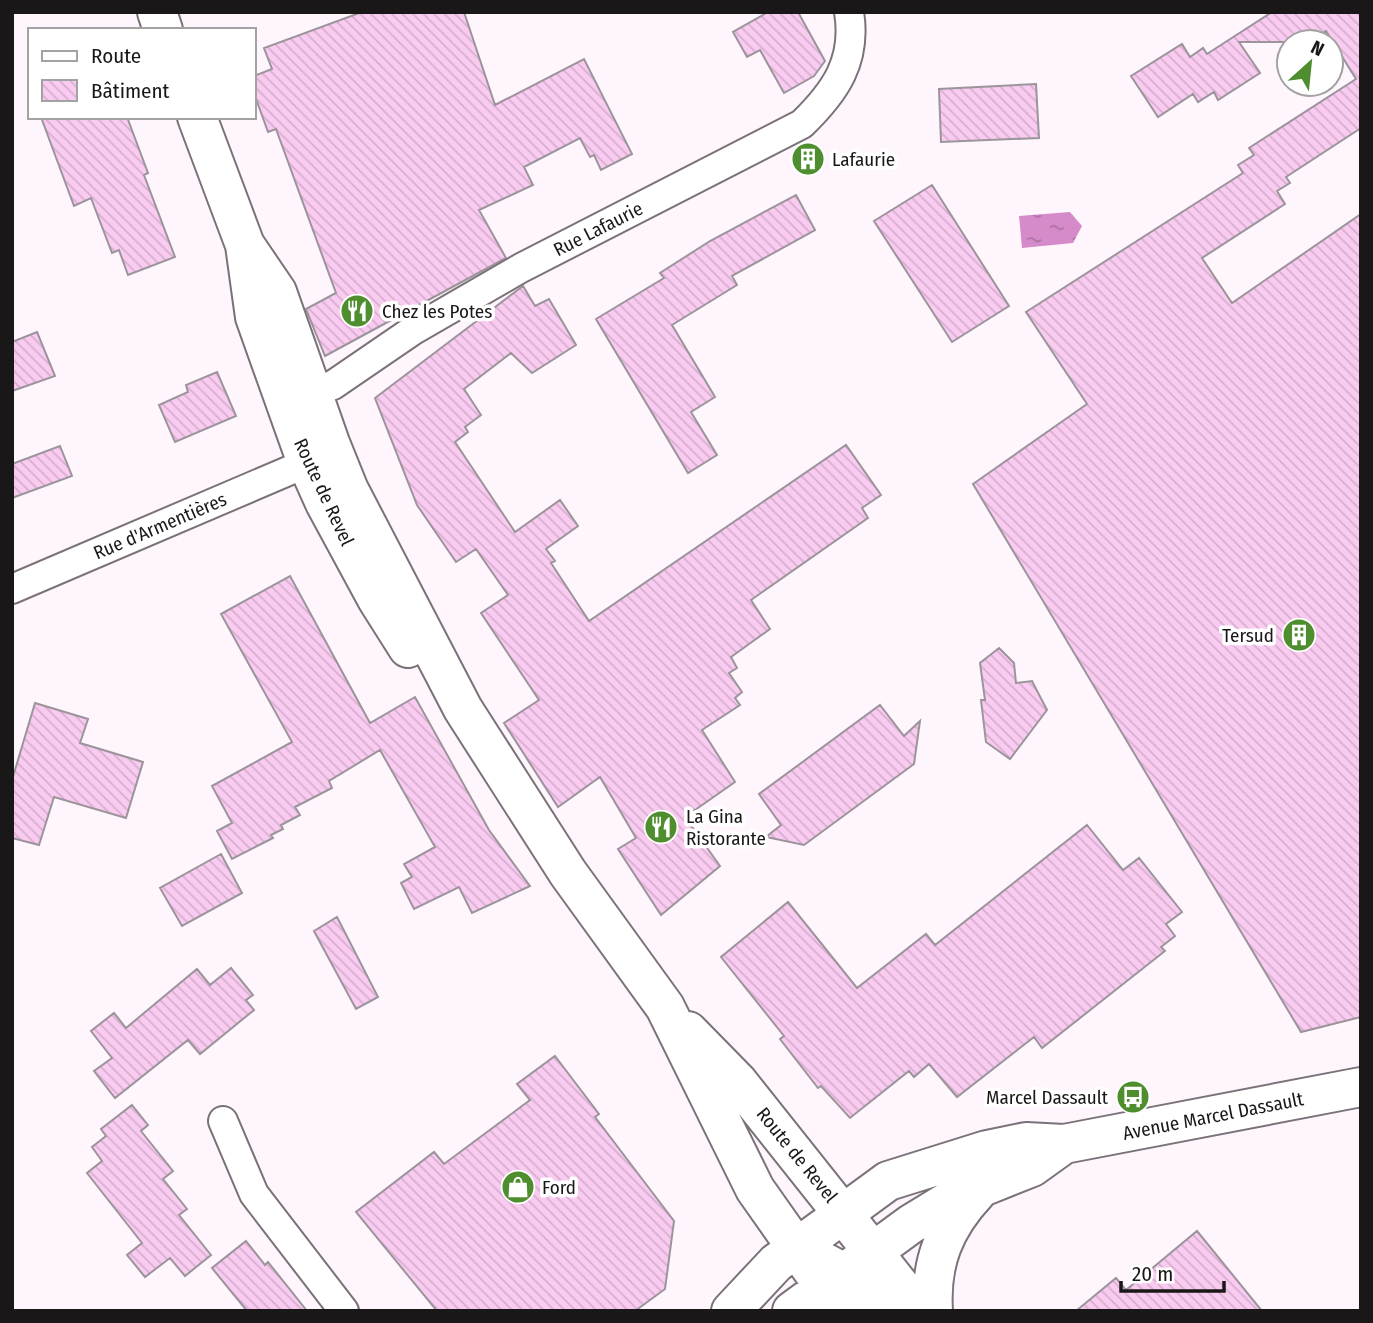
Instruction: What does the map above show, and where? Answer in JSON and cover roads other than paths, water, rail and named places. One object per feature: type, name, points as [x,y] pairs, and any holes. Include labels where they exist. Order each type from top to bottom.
[{"type":"main road","name":"Route de Revel","points":[[198,119],[245,245],[277,292],[299,398],[307,463],[325,503],[398,636],[463,709]]},
{"type":"main road","name":"Route de Revel","points":[[299,398],[463,709],[568,873],[665,1007],[738,1082],[822,1229],[836,1290],[878,1311]]},
{"type":"main road","name":"Route de Revel","points":[[665,1007],[755,1189],[822,1229],[874,1251],[920,1311]]},
{"type":"main road","name":"Avenue Marcel Dassault","points":[[731,1311],[763,1273],[888,1181],[921,1169],[1026,1142],[1064,1144],[1361,1087]]},
{"type":"main road","name":"Avenue Marcel Dassault","points":[[792,1311],[836,1290],[874,1251],[952,1199],[1032,1167],[1064,1144]]},
{"type":"main road","points":[[933,1311],[935,1262],[941,1243],[961,1209],[983,1186]]},
{"type":"street","name":"Rue Lafaurie","points":[[299,398],[334,385],[412,331],[521,268],[802,124],[827,100],[843,75],[852,32],[849,12]]},
{"type":"street","name":"Rue d'Armentières","points":[[12,589],[307,463]]},
{"type":"street","points":[[223,1121],[254,1194],[344,1311]]},
{"type":"water","points":[[1070,212],[1082,226],[1073,243],[1022,248],[1019,216]]},
{"type":"place","name":"Lafaurie","points":[[808,159]]},
{"type":"place","name":"Chez les Potes","points":[[357,311]]},
{"type":"place","name":"Tersud","points":[[1299,635]]},
{"type":"place","name":"La Gina Ristorante","points":[[661,827]]},
{"type":"place","name":"Marcel Dassault","points":[[1133,1097]]},
{"type":"place","name":"Ford","points":[[518,1187]]}]
